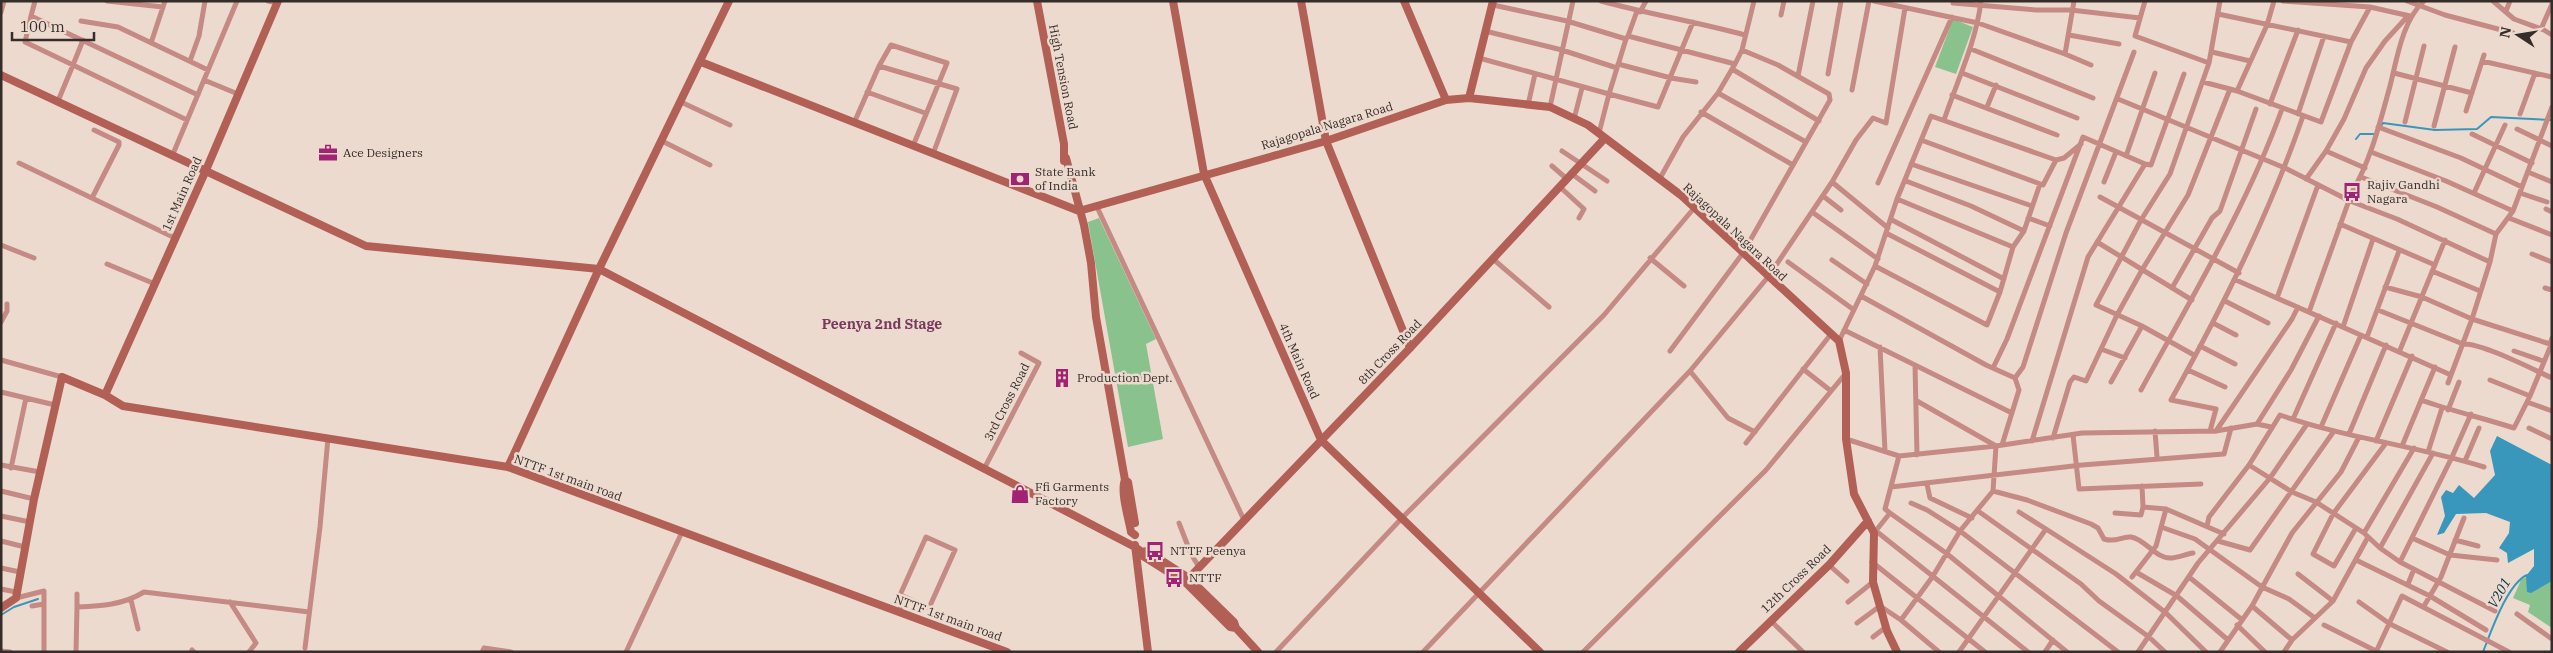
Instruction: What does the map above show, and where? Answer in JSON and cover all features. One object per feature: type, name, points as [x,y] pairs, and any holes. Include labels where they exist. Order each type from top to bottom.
[{"type":"street","points":[[1,12],[4,1]]},
{"type":"street","points":[[35,1],[25,42],[187,120]]},
{"type":"street","points":[[107,1],[164,4],[151,43]]},
{"type":"street","points":[[190,61],[200,36],[205,1]]},
{"type":"street","points":[[173,154],[237,1]]},
{"type":"street","points":[[268,1],[277,2]]},
{"type":"street","points":[[508,467],[599,269],[729,1]]},
{"type":"street","name":"High Tension Road","points":[[1037,1],[1066,158],[1064,162],[1077,210],[1084,225],[1096,317],[1125,480],[1128,482],[1148,652]]},
{"type":"street","name":"4th Main Road","points":[[1173,1],[1204,174],[1321,440],[1540,652]]},
{"type":"street","points":[[1301,1],[1326,140],[1410,348]]},
{"type":"street","points":[[1404,1],[1446,100]]},
{"type":"street","points":[[1550,107],[1567,21],[1573,1]]},
{"type":"street","points":[[1601,1],[1745,35]]},
{"type":"street","points":[[1602,135],[1609,94],[1627,38],[1638,11],[1646,1]]},
{"type":"street","points":[[1659,180],[1682,137],[1718,93],[1742,50],[1754,1]]},
{"type":"street","points":[[1781,15],[1784,1]]},
{"type":"street","points":[[1798,76],[1813,1]]},
{"type":"street","points":[[1828,74],[1841,1]]},
{"type":"street","points":[[1852,90],[1869,1]]},
{"type":"street","points":[[1874,1],[1978,23],[2091,65]]},
{"type":"street","points":[[2065,54],[2074,1]]},
{"type":"street","points":[[2145,1],[2135,34],[2137,37],[2209,63]]},
{"type":"street","points":[[2194,355],[2142,326],[2096,305],[2121,257],[2170,174],[2188,128],[2209,63],[2220,1]]},
{"type":"street","points":[[2237,91],[2267,25],[2274,1]]},
{"type":"street","points":[[2282,1],[2370,7],[2410,16]]},
{"type":"street","points":[[2407,1],[2422,3],[2445,15],[2513,33]]},
{"type":"street","points":[[2493,1],[2514,19],[2552,35]]},
{"type":"street","points":[[2506,11],[2510,1]]},
{"type":"street","name":"1st Main Road","points":[[105,395],[206,170],[277,2]]},
{"type":"street","points":[[1469,98],[1493,3],[1627,38],[1683,50],[1733,66],[1819,121]]},
{"type":"street","points":[[1953,3],[2071,10],[2140,18]]},
{"type":"street","points":[[2306,179],[2326,151],[2344,119],[2366,68],[2422,3]]},
{"type":"street","points":[[1944,120],[1971,48],[1981,4]]},
{"type":"street","points":[[2541,29],[2552,4]]},
{"type":"street","points":[[2203,82],[2237,91],[2321,122],[2351,42],[2370,7]]},
{"type":"street","points":[[1423,652],[1480,594],[1690,370],[1768,277],[1832,182],[1856,140],[1873,118],[1886,123],[1905,8]]},
{"type":"street","points":[[2218,14],[2351,42]]},
{"type":"street","points":[[31,16],[198,95]]},
{"type":"street","points":[[2309,312],[2352,192],[2361,177],[2371,152],[2410,16]]},
{"type":"street","points":[[1878,183],[1952,17]]},
{"type":"street","points":[[81,21],[118,27],[208,70]]},
{"type":"street","points":[[1479,58],[1556,78],[1582,88],[1658,107],[1693,22]]},
{"type":"street","points":[[2270,104],[2298,30]]},
{"type":"street","points":[[1486,31],[1618,66],[1696,82]]},
{"type":"street","points":[[2068,34],[2119,44]]},
{"type":"street","points":[[2213,431],[2216,409],[2171,400],[2236,280],[2285,168],[2324,36]]},
{"type":"street","points":[[58,101],[83,40]]},
{"type":"street","points":[[854,123],[889,46],[947,63],[913,146]]},
{"type":"street","points":[[2405,122],[2424,46]]},
{"type":"street","points":[[2434,126],[2455,47]]},
{"type":"street","points":[[1971,48],[2093,98]]},
{"type":"street","points":[[1670,351],[1743,253],[1830,100],[1830,95],[1798,76],[1742,50]]},
{"type":"street","points":[[2015,378],[2023,366],[2066,233],[2101,145],[2134,52]]},
{"type":"street","points":[[2212,52],[2250,60]]},
{"type":"street","points":[[2466,111],[2483,58],[2552,77]]},
{"type":"street","points":[[701,62],[1077,210]]},
{"type":"street","points":[[879,66],[957,89],[933,154]]},
{"type":"street","points":[[1962,73],[2078,118]]},
{"type":"street","points":[[2126,156],[2155,73]]},
{"type":"street","points":[[2394,73],[2472,93]]},
{"type":"street","points":[[2520,114],[2535,73]]},
{"type":"street","points":[[1,74],[366,246],[599,269],[1135,546],[1144,556],[1186,583],[1230,627],[1236,628]]},
{"type":"street","points":[[1528,105],[1535,74]]},
{"type":"street","points":[[1993,368],[2007,339],[2083,137],[2151,165],[2184,74]]},
{"type":"street","points":[[204,80],[238,94]]},
{"type":"street","points":[[1987,107],[1996,85]]},
{"type":"street","points":[[1574,119],[1582,88]]},
{"type":"street","points":[[2053,438],[2070,382],[2074,378],[2086,381],[2117,316],[2142,270],[2188,195],[2230,89]]},
{"type":"street","points":[[868,92],[925,113]]},
{"type":"street","points":[[1718,93],[1806,142]]},
{"type":"street","points":[[1952,95],[2057,135]]},
{"type":"street","name":"Rajagopala Nagara Road","points":[[1077,210],[1097,206],[1326,140],[1446,100],[1469,98],[1550,107],[1602,135],[1695,207],[1768,277],[1839,341]]},
{"type":"street","points":[[2118,98],[2285,168],[2350,200],[2445,240],[2490,262]]},
{"type":"street","points":[[681,102],[730,125]]},
{"type":"street","points":[[2448,383],[2472,319],[2490,262],[2496,234],[2513,211],[2541,141],[2552,107]]},
{"type":"street","points":[[2172,288],[2212,218],[2220,211],[2256,109]]},
{"type":"street","points":[[2141,390],[2214,259],[2264,159],[2282,109]]},
{"type":"street","points":[[1701,112],[1792,165]]},
{"type":"street","points":[[2028,652],[1875,532],[1868,521],[1854,494],[1846,439],[1846,373],[1839,341],[1878,259],[1892,220],[1897,198],[1931,116],[2056,160],[2064,158],[2081,144]]},
{"type":"street","points":[[2474,193],[2505,125]]},
{"type":"street","points":[[2518,129],[2552,146]]},
{"type":"street","points":[[92,198],[120,145],[118,142],[94,130]]},
{"type":"street","points":[[2378,130],[2485,168],[2522,187]]},
{"type":"street","points":[[2472,134],[2532,162]]},
{"type":"street","name":"8th Cross Road","points":[[1189,578],[1493,259],[1580,165],[1602,135]]},
{"type":"street","points":[[1921,140],[2040,184],[2046,182],[2056,160]]},
{"type":"street","points":[[662,141],[710,164]]},
{"type":"street","points":[[1562,150],[1580,165],[1607,182]]},
{"type":"street","points":[[2326,151],[2365,168]]},
{"type":"street","points":[[2104,182],[2116,152]]},
{"type":"street","points":[[2371,152],[2474,193],[2513,211]]},
{"type":"street","points":[[19,163],[175,238]]},
{"type":"street","points":[[1911,164],[2032,206]]},
{"type":"street","points":[[2032,441],[2088,257],[2145,164]]},
{"type":"street","points":[[1552,166],[1595,191]]},
{"type":"street","points":[[2528,172],[2552,182]]},
{"type":"street","points":[[2361,177],[2437,207],[2496,234]]},
{"type":"street","points":[[1906,180],[1971,206],[2024,231]]},
{"type":"street","points":[[1832,182],[1888,228]]},
{"type":"street","points":[[1875,266],[1987,325],[2004,280],[2013,247],[2024,231],[2040,184]]},
{"type":"street","points":[[2277,298],[2318,185]]},
{"type":"street","points":[[1560,187],[1584,209],[1579,218]]},
{"type":"street","points":[[2520,193],[2546,202]]},
{"type":"street","points":[[1823,196],[1841,210]]},
{"type":"street","points":[[2100,197],[2239,273]]},
{"type":"street","points":[[1897,198],[2013,247]]},
{"type":"street","points":[[1097,206],[1244,520]]},
{"type":"street","points":[[1276,652],[1402,518],[1445,477],[1604,315],[1650,258],[1695,207]]},
{"type":"street","points":[[1812,212],[1878,259]]},
{"type":"street","points":[[2028,218],[2050,226]]},
{"type":"street","points":[[2509,218],[2552,235]]},
{"type":"street","points":[[1892,220],[2004,280]]},
{"type":"street","points":[[2340,224],[2435,265]]},
{"type":"street","points":[[1886,234],[2000,292]]},
{"type":"street","points":[[2343,326],[2373,239]]},
{"type":"street","points":[[2400,350],[2445,240]]},
{"type":"street","points":[[2097,242],[2192,300]]},
{"type":"street","points":[[1,245],[34,258]]},
{"type":"street","points":[[2367,337],[2399,251]]},
{"type":"street","points":[[2532,254],[2552,262]]},
{"type":"street","points":[[1650,258],[1684,286]]},
{"type":"street","points":[[1493,259],[1548,307]]},
{"type":"street","points":[[1832,260],[1867,284]]},
{"type":"street","points":[[1788,262],[1854,310]]},
{"type":"street","points":[[107,264],[155,284]]},
{"type":"street","points":[[2432,272],[2480,291]]},
{"type":"street","points":[[2236,280],[2361,335],[2400,350],[2451,375]]},
{"type":"street","points":[[2385,287],[2422,297],[2472,319],[2551,344]]},
{"type":"street","points":[[2545,288],[2552,290]]},
{"type":"street","points":[[1861,296],[1993,368],[2015,378],[2020,390],[1999,446],[1993,491],[1960,531],[1933,576],[1901,620]]},
{"type":"street","points":[[2225,301],[2268,323]]},
{"type":"street","points":[[1,322],[7,310],[7,304]]},
{"type":"street","points":[[2213,431],[2298,307]]},
{"type":"street","points":[[2378,310],[2463,344],[2470,343],[2552,378]]},
{"type":"street","points":[[2257,424],[2291,370],[2319,316]]},
{"type":"street","points":[[2213,323],[2236,335]]},
{"type":"street","points":[[2293,419],[2336,323]]},
{"type":"street","points":[[2111,382],[2142,326]]},
{"type":"street","points":[[1844,330],[2012,413]]},
{"type":"street","points":[[1746,443],[1831,334]]},
{"type":"street","points":[[2320,427],[2361,335]]},
{"type":"street","points":[[2421,400],[2448,410],[2471,414],[2514,428],[2530,396],[2552,338]]},
{"type":"street","points":[[2349,434],[2386,345]]},
{"type":"street","points":[[2200,346],[2235,364]]},
{"type":"street","points":[[1880,347],[1885,451]]},
{"type":"street","points":[[2101,349],[2125,358]]},
{"type":"street","points":[[2514,351],[2543,361]]},
{"type":"street","name":"3rd Cross Road","points":[[984,469],[1039,363],[1021,353]]},
{"type":"street","points":[[2376,441],[2412,356]]},
{"type":"street","points":[[1,360],[62,377],[34,499],[16,595]]},
{"type":"street","points":[[1915,365],[1918,455]]},
{"type":"street","points":[[2402,446],[2435,367]]},
{"type":"street","points":[[1803,369],[1831,391]]},
{"type":"street","points":[[1690,370],[1728,418],[1754,432]]},
{"type":"street","points":[[2188,370],[2225,387]]},
{"type":"street","points":[[1583,652],[1766,470],[1846,373]]},
{"type":"street","name":"NTTF 1st main road","points":[[62,377],[105,395],[123,406],[508,467],[1006,652]]},
{"type":"street","points":[[2490,380],[2530,396]]},
{"type":"street","points":[[2448,410],[2459,382]]},
{"type":"street","points":[[1,392],[55,405]]},
{"type":"street","points":[[10,468],[26,398]]},
{"type":"street","points":[[1917,401],[1999,446]]},
{"type":"street","points":[[2527,402],[2552,411]]},
{"type":"street","points":[[2380,548],[2431,452],[2442,408]]},
{"type":"street","points":[[2400,562],[2471,414]]},
{"type":"street","points":[[2207,526],[2209,517],[2249,464],[2280,415],[2334,431],[2452,457],[2484,468]]},
{"type":"street","points":[[1846,439],[1899,456],[1999,446],[2073,436],[2082,433],[2213,431],[2257,424],[2271,427]]},
{"type":"street","points":[[2138,652],[2209,549],[2218,541],[2270,478],[2307,424]]},
{"type":"street","points":[[1891,487],[2157,458],[2224,454],[2231,428]]},
{"type":"street","points":[[2465,462],[2479,428]]},
{"type":"street","points":[[2529,428],[2552,439]]},
{"type":"street","points":[[2155,431],[2157,458]]},
{"type":"street","points":[[2218,541],[2250,550],[2334,431]]},
{"type":"street","points":[[2073,436],[2079,489],[2201,484]]},
{"type":"street","points":[[2228,652],[2222,650],[2241,619],[2252,606],[2292,534],[2342,472],[2359,437]]},
{"type":"street","points":[[305,648],[328,438]]},
{"type":"street","points":[[2356,528],[2334,566],[2314,554],[2333,514],[2386,443]]},
{"type":"street","points":[[2284,652],[2292,640],[2333,601],[2356,560],[2366,535],[2414,448]]},
{"type":"street","points":[[1899,456],[1885,509],[1946,553],[2067,652]]},
{"type":"street","points":[[2249,464],[2292,492],[2316,502],[2366,535],[2400,562],[2494,611]]},
{"type":"street","points":[[1,465],[40,472]]},
{"type":"street","points":[[1927,484],[1930,498],[1972,518]]},
{"type":"street","points":[[2115,513],[2141,515],[2143,507],[2142,486]]},
{"type":"street","points":[[1,491],[34,499]]},
{"type":"street","points":[[1993,491],[2027,500],[2091,524],[2098,528],[2104,539],[2118,541],[2132,537],[2170,558],[2193,552]]},
{"type":"street","points":[[1911,503],[1927,510],[1960,531],[2118,652]]},
{"type":"street","points":[[2143,507],[2166,509],[2224,534]]},
{"type":"street","points":[[2166,509],[2153,550],[2134,575],[2177,596],[2228,640]]},
{"type":"street","points":[[1978,511],[2033,548],[2081,584],[2099,601],[2149,637],[2165,652]]},
{"type":"street","points":[[2019,512],[2116,574],[2166,613],[2206,652]]},
{"type":"street","points":[[1890,513],[1875,532],[1872,562],[1873,582],[1886,627],[1897,652]]},
{"type":"street","points":[[1,516],[30,522]]},
{"type":"street","points":[[2424,606],[2439,582],[2464,518]]},
{"type":"street","name":"12th Cross Road","points":[[1739,652],[1829,565],[1868,521]]},
{"type":"street","points":[[1180,523],[1191,554],[1199,567]]},
{"type":"street","points":[[2161,527],[2195,539],[2262,587],[2290,599],[2315,618]]},
{"type":"street","points":[[1959,652],[2046,529]]},
{"type":"street","points":[[626,652],[682,532]]},
{"type":"street","points":[[926,538],[954,550],[928,608],[905,598],[900,595],[926,538]]},
{"type":"street","points":[[2412,538],[2450,555],[2497,560]]},
{"type":"street","points":[[2455,540],[2478,546]]},
{"type":"street","points":[[1,541],[25,547]]},
{"type":"street","points":[[1142,552],[1147,552],[1189,578],[1234,622],[1236,628],[1258,652]]},
{"type":"street","points":[[2356,560],[2408,584],[2486,630]]},
{"type":"street","points":[[1872,562],[1985,652]]},
{"type":"street","points":[[1829,565],[1847,581]]},
{"type":"street","points":[[1,568],[20,572]]},
{"type":"street","points":[[2408,584],[2414,569]]},
{"type":"street","points":[[2298,574],[2333,601]]},
{"type":"street","points":[[2189,577],[2241,619]]},
{"type":"street","points":[[1848,602],[1873,582]]},
{"type":"street","points":[[1,589],[16,595]]},
{"type":"street","points":[[1,608],[16,595],[44,590],[44,652]]},
{"type":"street","points":[[77,607],[107,606],[131,600],[144,592],[309,612]]},
{"type":"street","points":[[76,652],[77,594]]},
{"type":"street","points":[[2324,625],[2377,651],[2402,596],[2508,652]]},
{"type":"street","points":[[899,612],[905,598]]},
{"type":"street","points":[[131,600],[138,629]]},
{"type":"street","points":[[230,602],[256,643],[249,652]]},
{"type":"street","points":[[2359,602],[2382,616],[2390,624],[2447,652]]},
{"type":"street","points":[[32,606],[44,604]]},
{"type":"street","points":[[1880,606],[1901,620],[1939,652]]},
{"type":"street","points":[[1857,623],[1880,606]]},
{"type":"street","points":[[2252,606],[2292,640]]},
{"type":"street","points":[[2517,614],[2552,639]]},
{"type":"street","points":[[1770,620],[1803,652]]},
{"type":"street","points":[[2237,626],[2265,652]]},
{"type":"street","points":[[1873,637],[1886,627]]},
{"type":"street","points":[[2045,652],[2053,640]]},
{"type":"street","points":[[482,652],[484,648],[511,652]]},
{"type":"street","points":[[1,651],[10,652]]},
{"type":"green space","points":[[1953,19],[1973,27],[1956,74],[1935,67]]},
{"type":"green space","points":[[1099,218],[1156,339],[1146,344],[1163,439],[1128,447],[1088,222]]},
{"type":"green space","points":[[2552,563],[2552,628],[2528,612],[2530,605],[2513,598],[2521,580]]},
{"type":"water","points":[[2497,436],[2552,465],[2552,581],[2531,593],[2527,592],[2526,576],[2534,566],[2534,549],[2508,563],[2507,553],[2499,548],[2509,533],[2510,522],[2486,513],[2456,514],[2444,533],[2437,535],[2445,516],[2441,497],[2446,490],[2453,493],[2459,485],[2474,498],[2495,475],[2490,451]]},
{"type":"waterway","points":[[2381,126],[2383,123],[2435,130],[2477,129],[2491,117],[2552,120]]},
{"type":"waterway","points":[[2356,139],[2360,134],[2374,134]]},
{"type":"waterway","name":"V201","points":[[2483,652],[2506,598],[2520,580],[2527,575]]},
{"type":"waterway","points":[[1,615],[14,607],[38,599]]},
{"type":"place","name":"Ace Designers","points":[[328,153]]},
{"type":"place","name":"State Bank of India","points":[[1020,179]]},
{"type":"place","name":"Rajiv Gandhi Nagara","points":[[2352,192]]},
{"type":"place","name":"Production Dept.","points":[[1062,378]]},
{"type":"place","name":"Ffi Garments Factory","points":[[1020,494]]},
{"type":"place","name":"NTTF Peenya","points":[[1155,551]]},
{"type":"place","name":"NTTF","points":[[1174,578]]},
{"type":"district","name":"Peenya 2nd Stage","points":[[882,324]]}]
